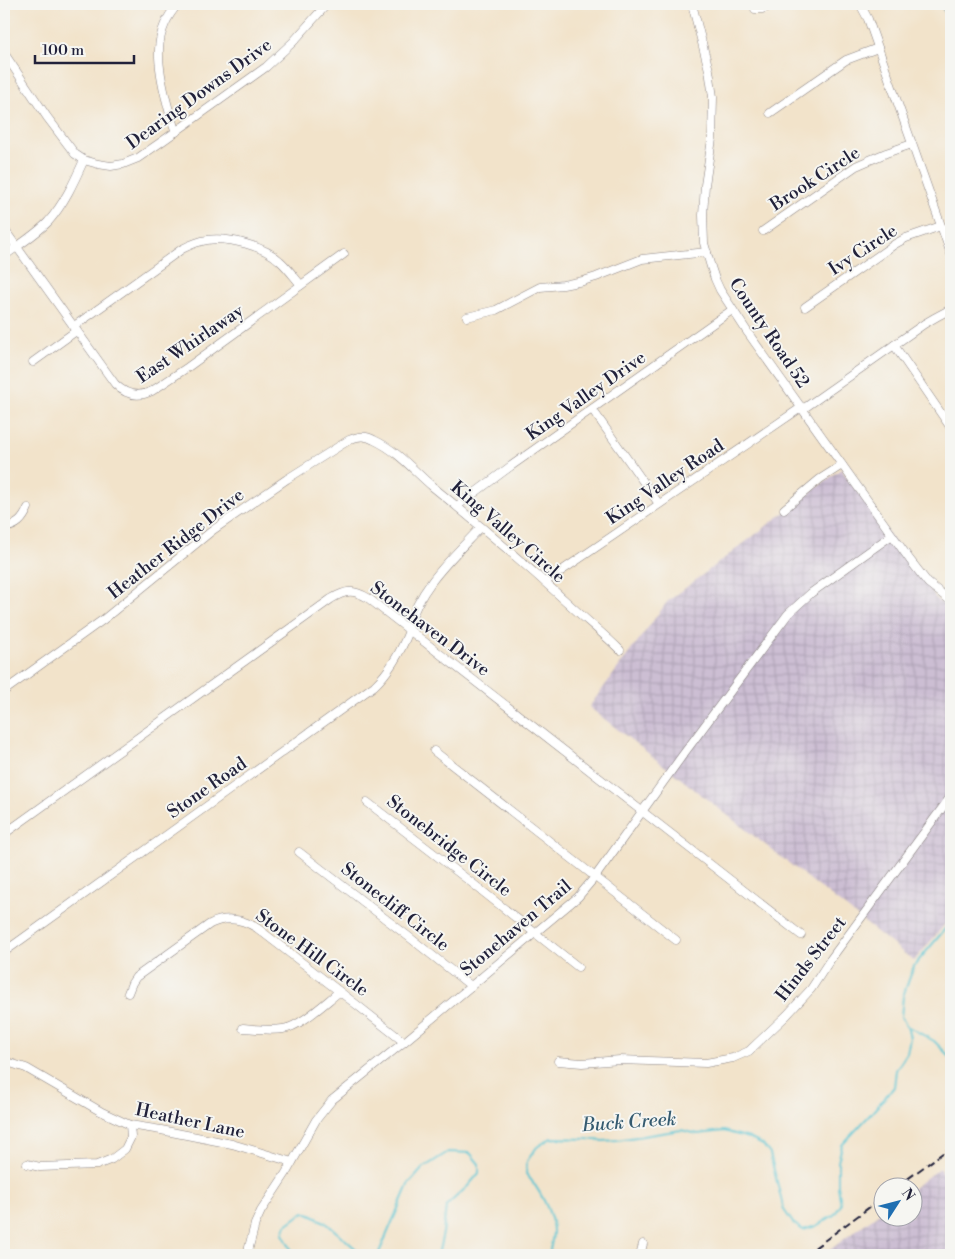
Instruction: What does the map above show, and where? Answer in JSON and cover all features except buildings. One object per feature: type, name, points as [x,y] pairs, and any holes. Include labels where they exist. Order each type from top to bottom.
[{"type":"street","points":[[176,132],[169,113],[158,53],[163,28],[178,4]]},
{"type":"street","name":"Dearing Downs Drive","points":[[4,53],[65,143],[75,154],[84,160],[105,166],[123,164],[138,158],[176,132],[274,60],[294,42],[327,4]]},
{"type":"street","name":"County Road 52","points":[[692,4],[712,84],[712,139],[704,197],[703,228],[706,252],[720,290],[732,310],[920,573],[951,601]]},
{"type":"street","points":[[754,9],[762,9],[774,4]]},
{"type":"street","points":[[860,4],[868,19],[951,254]]},
{"type":"street","points":[[770,113],[846,60],[878,48]]},
{"type":"street","name":"Brook Circle","points":[[763,231],[856,166],[912,144]]},
{"type":"street","points":[[4,256],[40,229],[57,211],[84,160]]},
{"type":"street","name":"Ivy Circle","points":[[805,307],[895,244],[906,238],[941,226]]},
{"type":"street","name":"East Whirlaway","points":[[4,229],[115,384],[120,389],[133,395],[143,395],[152,391],[188,367],[344,254]]},
{"type":"street","points":[[33,362],[74,329],[182,249],[197,242],[223,240],[256,247],[280,261],[301,285]]},
{"type":"street","points":[[467,317],[496,310],[540,287],[583,281],[642,259],[706,252]]},
{"type":"street","name":"King Valley Drive","points":[[457,506],[732,310]]},
{"type":"street","name":"King Valley Road","points":[[545,582],[894,345],[936,317],[951,310]]},
{"type":"street","points":[[894,345],[951,428]]},
{"type":"street","points":[[592,409],[659,504]]},
{"type":"street","name":"Heather Ridge Drive","points":[[4,691],[104,619],[213,530],[287,479],[355,437],[368,437],[374,440]]},
{"type":"street","name":"King Valley Circle","points":[[374,440],[399,455],[429,484],[545,582],[620,650]]},
{"type":"street","points":[[784,509],[820,479],[842,465]]},
{"type":"street","points":[[4,528],[13,526],[21,520],[28,508]]},
{"type":"street","name":"Stone Road","points":[[4,952],[374,686],[384,675],[402,648],[417,606],[433,579],[481,527]]},
{"type":"street","name":"Stonehaven Trail","points":[[247,1255],[255,1224],[261,1211],[316,1120],[332,1100],[578,897],[643,812],[788,614],[811,593],[892,535]]},
{"type":"street","name":"Stonehaven Drive","points":[[4,834],[336,596],[353,591],[368,598],[801,935]]},
{"type":"street","points":[[434,751],[676,940]]},
{"type":"street","name":"Hinds Street","points":[[558,1061],[582,1063],[620,1060],[706,1062],[733,1058],[749,1051],[811,989],[951,796]]},
{"type":"street","name":"Stonebridge Circle","points":[[367,802],[578,967]]},
{"type":"street","name":"Stonecliff Circle","points":[[299,852],[471,986]]},
{"type":"street","name":"Stone Hill Circle","points":[[128,992],[136,978],[205,928],[219,921],[243,920],[257,928],[404,1042]]},
{"type":"street","points":[[243,1028],[269,1030],[291,1027],[302,1021],[339,992]]},
{"type":"street","name":"Heather Lane","points":[[4,1060],[26,1068],[100,1111],[130,1125],[232,1144],[292,1162]]},
{"type":"street","points":[[27,1164],[40,1167],[97,1166],[112,1159],[125,1149],[131,1137],[130,1125]]},
{"type":"street","points":[[640,1255],[643,1244]]},
{"type":"shaded area","points":[[841,469],[938,601],[951,608],[951,917],[914,961],[589,707],[667,602]]},
{"type":"shaded area","points":[[939,1168],[951,1189],[951,1255],[823,1255],[872,1218],[872,1226],[922,1226],[922,1181]]},
{"type":"water","points":[[939,4],[951,4],[951,21]]},
{"type":"waterway","name":"Buck Creek","points":[[549,1255],[553,1231],[548,1208],[526,1174],[527,1161],[537,1147],[551,1138],[603,1141],[681,1130],[698,1134],[724,1131],[749,1138],[763,1145],[770,1154],[784,1210],[793,1223],[803,1230],[816,1226],[834,1215],[841,1205],[838,1186],[838,1162],[842,1145],[894,1087],[896,1070],[907,1053],[910,1038],[907,1026],[901,1017],[903,996],[914,966],[951,922]]},
{"type":"waterway","points":[[907,1026],[934,1041],[951,1058]]},
{"type":"waterway","name":"Buck Creek","points":[[378,1255],[408,1185],[423,1168],[448,1152],[470,1153],[479,1164],[479,1173],[446,1206],[438,1255]]},
{"type":"waterway","name":"Buck Creek","points":[[294,1255],[283,1234],[286,1225],[304,1212],[325,1222],[363,1255]]},
{"type":"railway","points":[[912,1176],[951,1147]]},
{"type":"railway","points":[[805,1255],[872,1205]]}]
